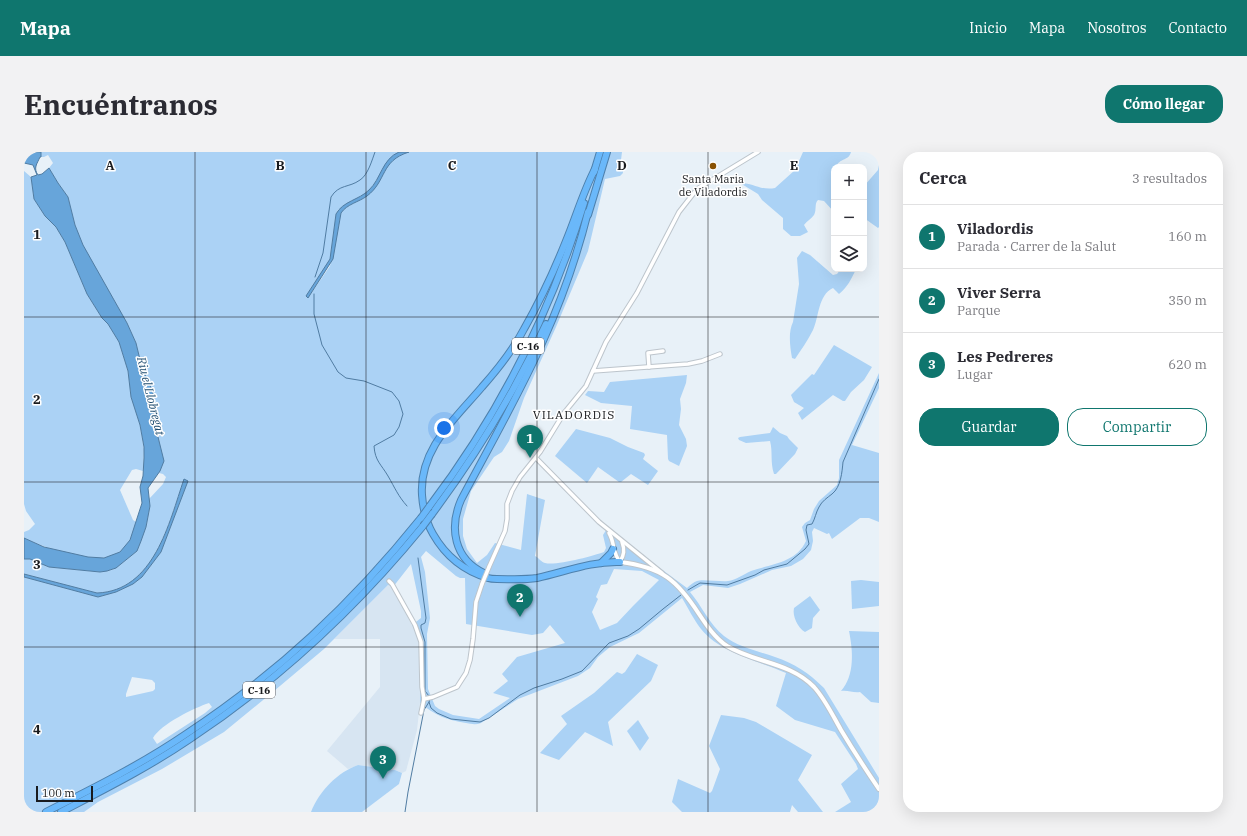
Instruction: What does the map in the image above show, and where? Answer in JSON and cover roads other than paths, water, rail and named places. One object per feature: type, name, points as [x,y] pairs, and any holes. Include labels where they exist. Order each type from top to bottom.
[{"type":"highway","name":"C-16","points":[[46,812],[130,769],[191,731],[240,696],[305,643],[330,619],[373,575],[421,518],[453,475],[485,425],[513,376],[530,342],[552,294],[570,248],[600,152]]},
{"type":"highway","name":"C-16","points":[[61,812],[133,774],[177,748],[220,719],[276,676],[310,647],[359,599],[423,526],[481,445],[539,339],[563,284],[607,152]]},
{"type":"highway","points":[[595,169],[587,185],[552,275],[523,331],[497,369],[440,436],[431,451],[425,468],[422,485],[423,505],[426,517],[436,539],[448,554],[469,570],[487,578],[524,580],[601,563],[620,562]]},
{"type":"highway","points":[[496,579],[477,569],[463,555],[458,546],[455,533],[457,510],[543,341],[578,252],[588,212]]},
{"type":"highway","points":[[601,563],[612,553],[613,549]]},
{"type":"street","points":[[426,699],[457,688],[466,674],[474,639],[476,602],[482,584],[505,531],[508,504],[516,484],[536,458],[564,413],[586,386],[606,342],[637,293],[679,212],[693,194],[707,182],[758,152]]},
{"type":"street","points":[[649,367],[648,353],[663,351]]},
{"type":"street","points":[[593,371],[695,362],[720,354]]},
{"type":"street","points":[[536,458],[609,532],[658,568],[665,576],[683,590],[710,630],[723,643],[741,652],[778,664],[793,671],[813,686],[824,700],[854,751],[879,789]]},
{"type":"street","points":[[609,532],[612,537],[613,549],[620,562]]},
{"type":"street","points":[[620,562],[624,553],[621,541]]},
{"type":"street","points":[[620,562],[647,567],[665,576]]},
{"type":"street","points":[[389,581],[398,594],[414,624],[421,642],[422,687],[426,699],[421,713]]},
{"type":"water","name":"Riu el Llobregat","points":[[24,152],[41,152],[41,157],[36,168],[38,175],[42,174],[49,168],[68,197],[75,225],[83,245],[127,323],[136,343],[142,368],[153,392],[155,425],[164,461],[160,471],[148,488],[150,506],[146,527],[137,551],[116,568],[107,571],[100,572],[49,567],[30,559],[24,559],[24,538],[44,547],[88,557],[104,558],[120,552],[130,540],[142,503],[140,487],[143,476],[144,447],[140,425],[131,397],[128,371],[119,342],[87,294],[65,242],[56,227],[45,216],[34,199],[31,177],[37,175],[33,165],[24,163]]},
{"type":"water","points":[[399,152],[409,152],[400,156],[388,166],[378,184],[367,196],[346,207],[341,213],[333,259],[308,298],[306,296],[330,259],[336,214],[347,203],[369,190],[385,164],[393,155]]},
{"type":"water","points":[[184,479],[188,481],[161,552],[142,577],[133,584],[116,592],[98,597],[24,577],[24,574],[97,593],[116,589],[133,581],[146,568],[165,534]]},
{"type":"waterway","points":[[315,277],[323,253],[331,197],[337,190],[363,178],[375,152]]},
{"type":"waterway","points":[[314,294],[314,314],[322,345],[338,372],[346,378],[364,381],[392,392],[399,401],[403,414],[399,427],[394,435],[374,446],[379,462],[407,506]]},
{"type":"waterway","points":[[688,590],[700,583],[727,585],[755,575],[764,570],[787,564],[805,549],[809,544],[806,530],[807,525],[812,524],[820,505],[835,491],[837,487],[843,462],[879,379]]},
{"type":"waterway","points":[[418,558],[426,618],[425,623],[421,625],[425,642],[425,691],[429,696]]},
{"type":"waterway","points":[[430,699],[429,702],[431,708],[437,713],[451,719],[480,722],[489,718],[520,695],[534,688],[582,671],[609,643],[628,636],[639,629],[681,595]]},
{"type":"waterway","points":[[405,812],[424,710],[429,702]]},
{"type":"place","name":"Santa Maria de Viladordis","points":[[713,166]]},
{"type":"place","name":"Viladordis","points":[[530,458]]},
{"type":"place","name":"Viver Serra","points":[[520,617]]},
{"type":"place","name":"Les Pedreres","points":[[383,779]]},
{"type":"district","name":"VILADORDIS","points":[[574,414]]}]
